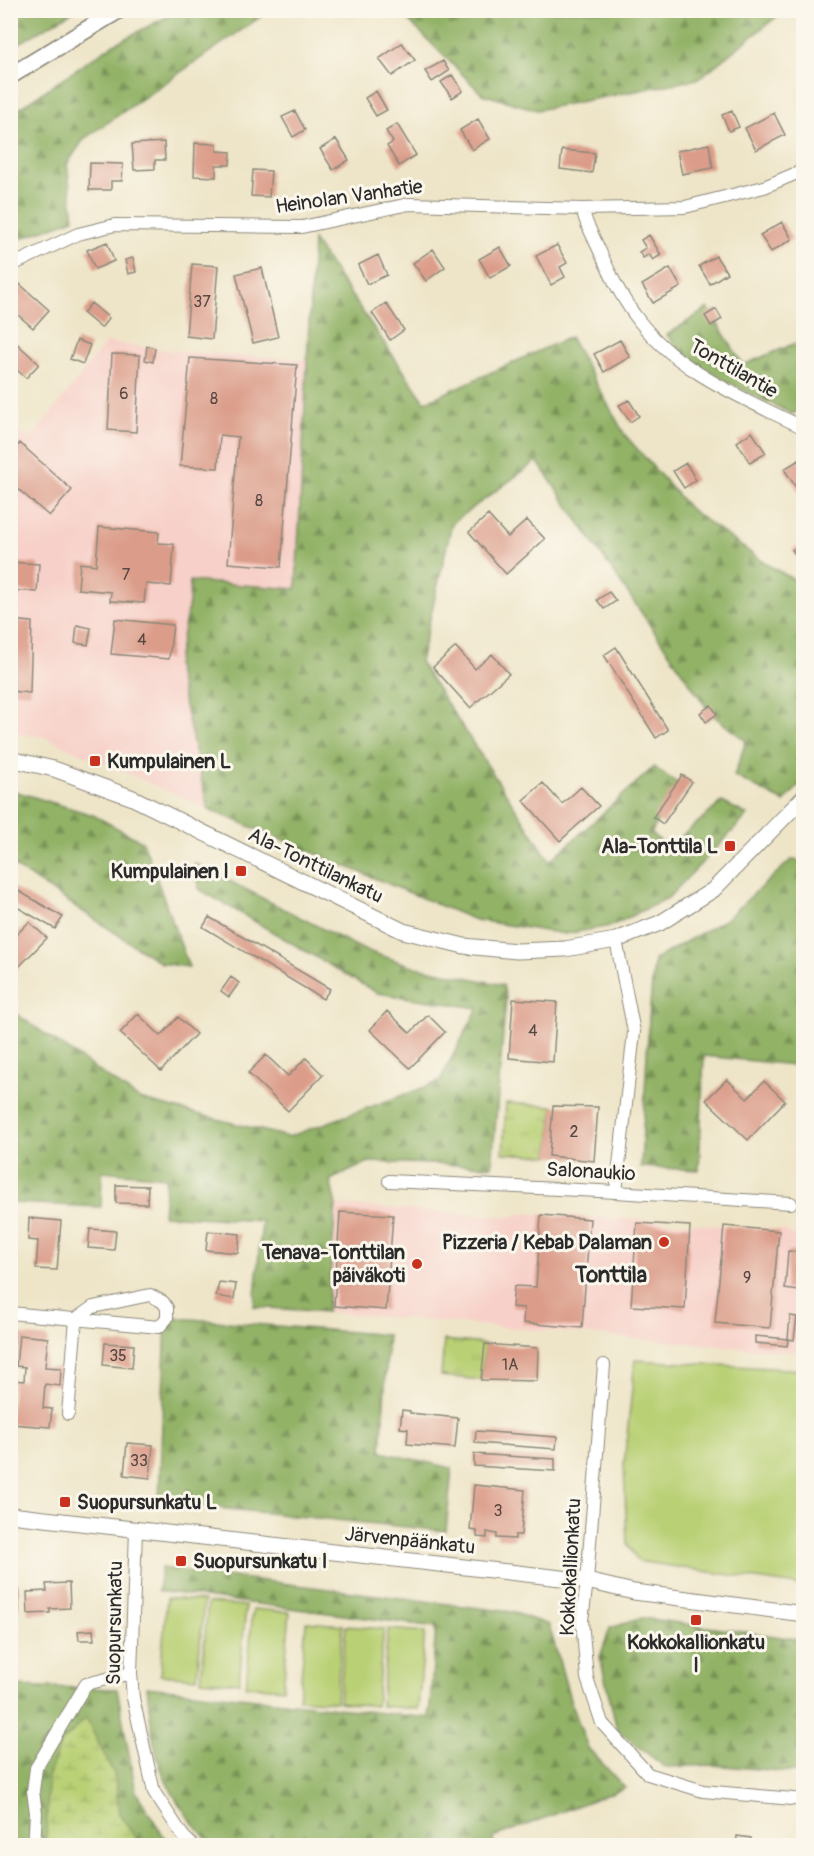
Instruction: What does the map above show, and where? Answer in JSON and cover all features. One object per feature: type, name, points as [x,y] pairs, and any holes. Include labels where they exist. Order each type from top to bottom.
[{"type":"main road","points":[[10,76],[119,10]]},
{"type":"street","name":"Heinolan Vanhatie","points":[[10,266],[78,234],[115,225],[302,226],[409,204],[582,208],[685,207],[764,187],[804,170]]},
{"type":"street","name":"Tonttilantie","points":[[582,208],[587,225],[614,280],[634,314],[658,342],[679,362],[804,428]]},
{"type":"street","name":"Ala-Tonttilankatu","points":[[10,759],[54,769],[133,798],[404,931],[464,946],[517,951],[565,949],[616,940],[660,923],[713,890],[804,797]]},
{"type":"street","points":[[616,940],[634,1032],[616,1192]]},
{"type":"street","name":"Salonaukio","points":[[388,1181],[791,1203]]},
{"type":"street","points":[[10,1314],[76,1319],[159,1327],[167,1318],[167,1308],[163,1302],[150,1295],[93,1307],[76,1319],[68,1414]]},
{"type":"street","name":"Kokkokallionkatu","points":[[604,1365],[582,1620],[587,1678],[602,1723],[648,1774],[703,1791],[804,1800]]},
{"type":"street","name":"Järvenpäänkatu","points":[[10,1515],[587,1581],[634,1592],[804,1614]]},
{"type":"street","name":"Suopursunkatu","points":[[136,1530],[130,1673],[133,1698],[154,1792],[183,1836],[193,1845]]},
{"type":"street","points":[[34,1845],[36,1813],[33,1791],[36,1768],[86,1684],[130,1673]]},
{"type":"shaded area","points":[[106,342],[173,351],[307,360],[296,589],[190,581],[189,603],[176,666],[208,809],[44,737],[11,733],[10,423],[30,441]]},
{"type":"shaded area","points":[[336,1205],[508,1217],[524,1213],[785,1230],[803,1241],[804,1324],[801,1346],[792,1352],[327,1312]]},
{"type":"green space","points":[[11,10],[74,10],[74,11],[11,48]]},
{"type":"green space","points":[[180,10],[269,11],[84,139],[67,164],[74,219],[11,242],[11,114],[114,44]]},
{"type":"green space","points":[[399,11],[784,11],[698,79],[537,110],[482,94]]},
{"type":"green space","points":[[313,240],[425,402],[570,337],[625,435],[690,509],[765,563],[803,585],[803,781],[784,802],[734,776],[746,741],[711,714],[537,461],[452,523],[420,662],[550,861],[654,767],[677,783],[651,834],[669,847],[722,802],[748,815],[668,898],[611,926],[565,934],[475,920],[208,809],[176,666],[189,603],[190,581],[296,589]]},
{"type":"green space","points":[[708,308],[743,365],[803,340],[803,408],[792,414],[727,382],[683,354],[667,335]]},
{"type":"green space","points":[[11,790],[93,815],[143,842],[189,967],[161,963],[11,864]]},
{"type":"green space","points":[[791,860],[803,861],[803,1066],[704,1056],[699,1170],[641,1167],[654,960],[726,919]]},
{"type":"green space","points":[[194,863],[364,950],[416,967],[503,985],[506,998],[492,1166],[369,1162],[330,1180],[336,1205],[327,1312],[254,1307],[262,1221],[163,1215],[166,1177],[102,1171],[101,1207],[11,1203],[11,1014],[15,1013],[139,1099],[288,1137],[439,1082],[478,1008],[377,993],[199,889]]},
{"type":"green space","points":[[506,1103],[553,1106],[549,1156],[503,1153]]},
{"type":"green space","points":[[166,1317],[388,1335],[381,1452],[452,1468],[446,1531],[159,1502]]},
{"type":"green space","points":[[444,1340],[485,1344],[481,1380],[441,1376]]},
{"type":"green space","points":[[635,1360],[803,1370],[803,1586],[638,1561],[627,1543],[624,1464]]},
{"type":"green space","points":[[161,1568],[512,1612],[549,1625],[570,1699],[588,1748],[625,1788],[494,1837],[494,1845],[213,1845],[187,1815],[166,1780],[155,1748],[147,1687],[429,1718],[436,1627],[158,1591]]},
{"type":"green space","points":[[167,1598],[204,1601],[197,1678],[160,1675]]},
{"type":"green space","points":[[208,1603],[246,1606],[239,1683],[201,1680]]},
{"type":"green space","points":[[253,1609],[290,1612],[283,1689],[246,1686]]},
{"type":"green space","points":[[642,1618],[803,1640],[803,1773],[712,1765],[665,1767],[617,1730],[600,1657],[610,1628]]},
{"type":"green space","points":[[306,1622],[343,1625],[336,1702],[299,1699]]},
{"type":"green space","points":[[346,1626],[384,1629],[376,1706],[339,1702]]},
{"type":"green space","points":[[388,1629],[425,1632],[418,1709],[381,1706]]},
{"type":"green space","points":[[11,1686],[117,1689],[136,1792],[164,1837],[172,1845],[11,1846]]},
{"type":"green space","points":[[86,1718],[115,1776],[119,1814],[141,1845],[46,1845],[48,1777],[61,1743]]},
{"type":"building","points":[[402,43],[415,60],[392,76],[379,59]]},
{"type":"building","points":[[443,61],[449,71],[432,82],[425,71]]},
{"type":"building","points":[[452,75],[463,91],[452,98],[441,82]]},
{"type":"building","points":[[376,91],[387,110],[376,116],[365,98]]},
{"type":"building","points":[[295,111],[305,130],[293,137],[282,117]]},
{"type":"building","points":[[732,111],[739,127],[729,131],[722,115]]},
{"type":"building","points":[[774,113],[785,135],[756,150],[745,128]]},
{"type":"building","points":[[478,119],[490,139],[472,150],[460,130]]},
{"type":"building","points":[[397,124],[416,155],[399,166],[387,146],[393,142],[386,131]]},
{"type":"building","points":[[336,139],[349,160],[333,170],[320,149]]},
{"type":"building","points":[[164,142],[165,160],[155,160],[155,169],[134,170],[132,144]]},
{"type":"building","points":[[195,143],[217,144],[217,151],[231,152],[230,165],[216,165],[216,177],[194,176]]},
{"type":"building","points":[[709,144],[713,168],[682,174],[677,151]]},
{"type":"building","points":[[562,150],[595,153],[592,173],[560,169]]},
{"type":"building","points":[[90,163],[123,164],[122,181],[111,181],[111,190],[89,190]]},
{"type":"building","points":[[253,170],[271,171],[269,197],[251,196]]},
{"type":"building","points":[[782,222],[792,239],[771,252],[760,235]]},
{"type":"building","points":[[649,235],[661,255],[653,260],[649,254],[643,258],[639,252],[646,248],[641,240]]},
{"type":"building","points":[[107,242],[114,261],[95,269],[87,250]]},
{"type":"building","points":[[557,245],[567,263],[560,267],[565,277],[551,285],[536,256]]},
{"type":"building","points":[[500,247],[511,266],[490,278],[479,259]]},
{"type":"building","points":[[433,249],[445,267],[426,281],[413,263]]},
{"type":"building","points":[[378,255],[387,275],[367,284],[358,265]]},
{"type":"building","points":[[716,256],[727,273],[710,284],[699,266]]},
{"type":"building","points":[[133,258],[136,272],[128,274],[125,260]]},
{"type":"building","points":[[192,264],[218,266],[212,339],[186,336]]},
{"type":"building","points":[[262,268],[278,337],[253,343],[236,274]]},
{"type":"building","points":[[670,268],[681,287],[653,303],[642,285]]},
{"type":"building","points":[[14,279],[49,310],[33,328],[10,308],[10,282]]},
{"type":"building","points":[[91,303],[109,318],[101,328],[83,313]]},
{"type":"building","points":[[386,303],[404,330],[390,340],[372,313]]},
{"type":"building","points":[[716,309],[722,319],[711,326],[705,316]]},
{"type":"building","points":[[10,337],[39,364],[26,378],[10,364]]},
{"type":"building","points":[[77,340],[90,345],[83,364],[70,359]]},
{"type":"building","points":[[620,340],[630,357],[604,372],[594,354]]},
{"type":"building","points":[[147,346],[155,348],[153,362],[145,360]]},
{"type":"building","points":[[112,354],[140,355],[136,432],[108,430]]},
{"type":"building","points":[[190,358],[297,365],[281,567],[228,563],[238,437],[220,435],[218,468],[180,466]]},
{"type":"building","points":[[629,400],[639,416],[630,422],[619,405]]},
{"type":"building","points":[[752,432],[766,453],[750,463],[737,442]]},
{"type":"building","points":[[20,443],[72,490],[49,516],[10,482],[10,454]]},
{"type":"building","points":[[799,460],[804,466],[804,489],[799,492],[784,469]]},
{"type":"building","points":[[686,463],[696,480],[684,488],[673,471]]},
{"type":"building","points":[[488,515],[508,537],[527,520],[545,539],[506,574],[469,532]]},
{"type":"building","points":[[99,527],[159,532],[158,543],[174,544],[171,586],[146,584],[144,603],[110,601],[111,592],[78,589],[80,563],[96,565]]},
{"type":"building","points":[[804,542],[804,554],[798,558],[792,550]]},
{"type":"building","points":[[10,562],[39,564],[37,592],[10,590]]},
{"type":"building","points":[[609,592],[616,601],[604,609],[597,600]]},
{"type":"building","points":[[115,619],[173,625],[169,659],[111,654]]},
{"type":"building","points":[[10,620],[32,622],[30,693],[10,691]]},
{"type":"building","points":[[77,625],[91,628],[88,645],[75,643]]},
{"type":"building","points":[[456,647],[475,669],[492,654],[509,674],[470,708],[433,667]]},
{"type":"building","points":[[616,647],[668,730],[656,738],[604,655]]},
{"type":"building","points":[[711,705],[717,714],[706,722],[700,713]]},
{"type":"building","points":[[682,775],[692,782],[663,824],[653,817]]},
{"type":"building","points":[[543,783],[562,804],[581,787],[599,806],[560,841],[523,800]]},
{"type":"building","points":[[10,886],[63,917],[55,929],[10,903]]},
{"type":"building","points":[[209,917],[330,989],[323,999],[203,927]]},
{"type":"building","points":[[29,922],[47,938],[10,976],[10,941]]},
{"type":"building","points":[[231,977],[239,983],[229,997],[221,991]]},
{"type":"building","points":[[513,999],[557,1002],[553,1062],[509,1058]]},
{"type":"building","points":[[387,1011],[410,1033],[428,1015],[445,1032],[410,1068],[370,1030]]},
{"type":"building","points":[[138,1014],[161,1036],[178,1017],[196,1034],[161,1071],[120,1033]]},
{"type":"building","points":[[266,1055],[288,1076],[306,1058],[323,1075],[288,1111],[248,1073]]},
{"type":"building","points":[[727,1079],[747,1099],[764,1081],[785,1101],[748,1140],[706,1100]]},
{"type":"building","points":[[553,1106],[598,1107],[594,1161],[549,1156]]},
{"type":"building","points":[[116,1185],[148,1186],[147,1204],[116,1203]]},
{"type":"building","points":[[340,1212],[393,1215],[386,1310],[334,1306]]},
{"type":"building","points":[[541,1215],[590,1219],[582,1328],[523,1323],[524,1308],[512,1307],[514,1286],[536,1287]]},
{"type":"building","points":[[29,1218],[61,1221],[57,1270],[36,1269],[38,1241],[28,1240]]},
{"type":"building","points":[[637,1223],[690,1226],[685,1309],[631,1306]]},
{"type":"building","points":[[724,1226],[779,1231],[770,1328],[715,1323]]},
{"type":"building","points":[[90,1229],[116,1231],[114,1250],[88,1248]]},
{"type":"building","points":[[208,1231],[240,1234],[238,1253],[206,1250]]},
{"type":"building","points":[[788,1251],[802,1252],[799,1291],[785,1289]]},
{"type":"building","points":[[219,1282],[236,1284],[234,1299],[216,1296]]},
{"type":"building","points":[[790,1316],[797,1317],[794,1340],[788,1339]]},
{"type":"building","points":[[19,1335],[48,1338],[45,1367],[61,1368],[60,1386],[45,1384],[43,1408],[52,1409],[50,1427],[10,1424],[13,1380],[24,1381],[25,1367],[16,1366]]},
{"type":"building","points":[[755,1336],[788,1339],[787,1346],[755,1343]]},
{"type":"building","points":[[105,1343],[134,1345],[132,1368],[103,1365]]},
{"type":"building","points":[[485,1344],[538,1348],[537,1381],[481,1380]]},
{"type":"building","points":[[402,1410],[410,1411],[410,1413],[458,1418],[455,1448],[407,1444],[408,1429],[400,1428]]},
{"type":"building","points":[[476,1431],[557,1437],[556,1449],[475,1443]]},
{"type":"building","points":[[127,1443],[153,1445],[150,1478],[124,1475]]},
{"type":"building","points":[[474,1454],[555,1459],[555,1471],[474,1466]]},
{"type":"building","points":[[474,1485],[525,1490],[521,1535],[515,1535],[515,1539],[497,1538],[497,1534],[487,1532],[487,1538],[477,1537],[477,1531],[470,1530]]},
{"type":"building","points":[[18,1583],[19,1611],[10,1612],[10,1584]]},
{"type":"building","points":[[69,1583],[70,1608],[50,1609],[50,1613],[28,1614],[27,1592],[47,1591],[46,1584]]},
{"type":"building","points":[[93,1630],[94,1640],[79,1640],[78,1631]]},
{"type":"building","points":[[737,1836],[751,1838],[750,1845],[736,1845]]},
{"type":"place","name":"Kumpulainen L","points":[[95,761]]},
{"type":"place","name":"Ala-Tonttila L","points":[[730,846]]},
{"type":"place","name":"Kumpulainen I","points":[[241,871]]},
{"type":"place","name":"Pizzeria / Kebab Dalaman","points":[[664,1242]]},
{"type":"place","name":"Tenava-Tonttilan päiväkoti","points":[[417,1264]]},
{"type":"place","name":"Suopursunkatu L","points":[[65,1502]]},
{"type":"place","name":"Suopursunkatu I","points":[[181,1561]]},
{"type":"place","name":"Kokkokallionkatu I","points":[[696,1620]]},
{"type":"district","name":"Tonttila","points":[[611,1274]]}]
